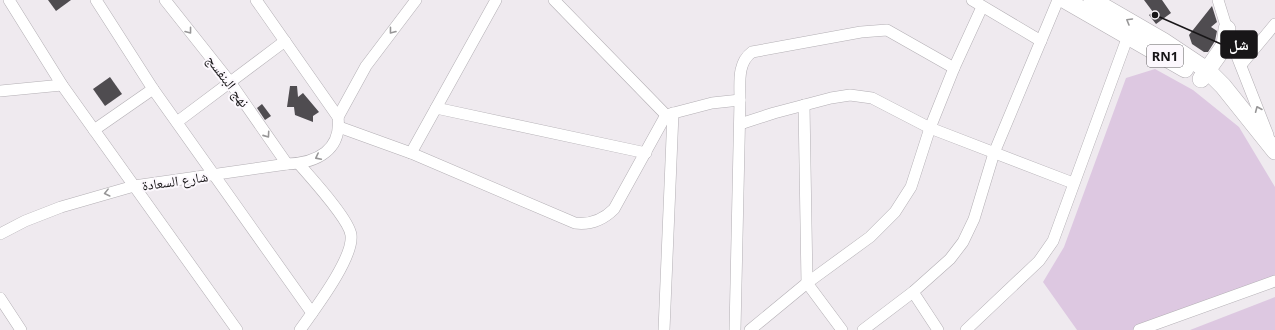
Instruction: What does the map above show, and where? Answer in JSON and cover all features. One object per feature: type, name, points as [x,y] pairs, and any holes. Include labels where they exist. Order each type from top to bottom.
[{"type":"main road","name":"RN1","points":[[1065,0],[1177,63],[1204,75]]},
{"type":"main road","name":"RN1","points":[[1092,0],[1163,41],[1238,105],[1273,148]]},
{"type":"main road","points":[[1204,75],[1225,45],[1227,29]]},
{"type":"main road","points":[[1204,75],[1223,62],[1230,54],[1233,46],[1231,35],[1227,29]]},
{"type":"street","points":[[9,0],[62,85],[237,330]]},
{"type":"street","points":[[96,0],[153,89],[312,313]]},
{"type":"street","name":"نهج البنفسج","points":[[165,0],[230,82],[287,164]]},
{"type":"street","points":[[256,0],[286,41],[339,122],[575,223],[586,224],[607,216],[614,209],[670,114],[712,103],[740,100]]},
{"type":"street","name":"شارع السعادة","points":[[0,234],[25,221],[61,207],[134,186],[287,164],[299,164],[314,160],[325,153],[335,142],[339,122],[366,66],[416,0]]},
{"type":"street","points":[[411,153],[496,0]]},
{"type":"street","points":[[554,0],[670,114],[664,330]]},
{"type":"street","points":[[972,0],[1041,41]]},
{"type":"street","points":[[862,330],[913,292],[950,259],[963,242],[974,219],[994,153],[1058,0]]},
{"type":"street","points":[[1218,0],[1227,29]]},
{"type":"street","points":[[750,330],[807,283],[870,237],[895,212],[911,187],[930,128],[954,68],[982,7]]},
{"type":"street","points":[[1241,65],[1275,24]]},
{"type":"street","points":[[735,330],[740,100],[742,63],[745,57],[752,52],[861,32],[887,30],[954,68]]},
{"type":"street","points":[[966,330],[1039,262],[1053,240],[1073,182],[1128,36]]},
{"type":"street","points":[[177,122],[286,41]]},
{"type":"street","points":[[1233,46],[1273,148]]},
{"type":"street","points":[[0,91],[62,85]]},
{"type":"street","points":[[94,130],[153,89]]},
{"type":"street","points":[[740,124],[804,105],[850,95],[872,98],[930,128],[1073,182]]},
{"type":"street","points":[[804,105],[807,283],[842,330]]},
{"type":"street","points":[[436,108],[646,153]]},
{"type":"street","points":[[299,164],[345,221],[351,234],[350,248],[344,263],[300,330]]},
{"type":"street","points":[[1139,330],[1275,281]]},
{"type":"street","points":[[1258,288],[1275,284]]},
{"type":"street","points":[[913,292],[938,330]]},
{"type":"street","points":[[0,298],[21,330]]},
{"type":"shaded area","points":[[1155,69],[1193,90],[1239,127],[1275,187],[1275,277],[1138,330],[1077,330],[1043,282],[1064,247],[1126,78]]},
{"type":"shaded area","points":[[1275,297],[1275,330],[1190,330]]},
{"type":"building","points":[[48,0],[71,0],[56,11]]},
{"type":"building","points":[[1144,0],[1162,0],[1171,13],[1156,24],[1149,15],[1153,12]]},
{"type":"building","points":[[1212,6],[1217,22],[1211,27],[1217,31],[1215,41],[1208,52],[1204,52],[1192,44],[1189,35]]},
{"type":"building","points":[[110,77],[122,94],[105,106],[93,89]]},
{"type":"building","points":[[290,86],[297,86],[298,97],[303,93],[319,112],[313,116],[313,122],[295,115],[294,107],[287,107]]},
{"type":"building","points":[[262,104],[271,116],[265,120],[257,108]]},
{"type":"place","name":"شل","points":[[1155,15]]}]
